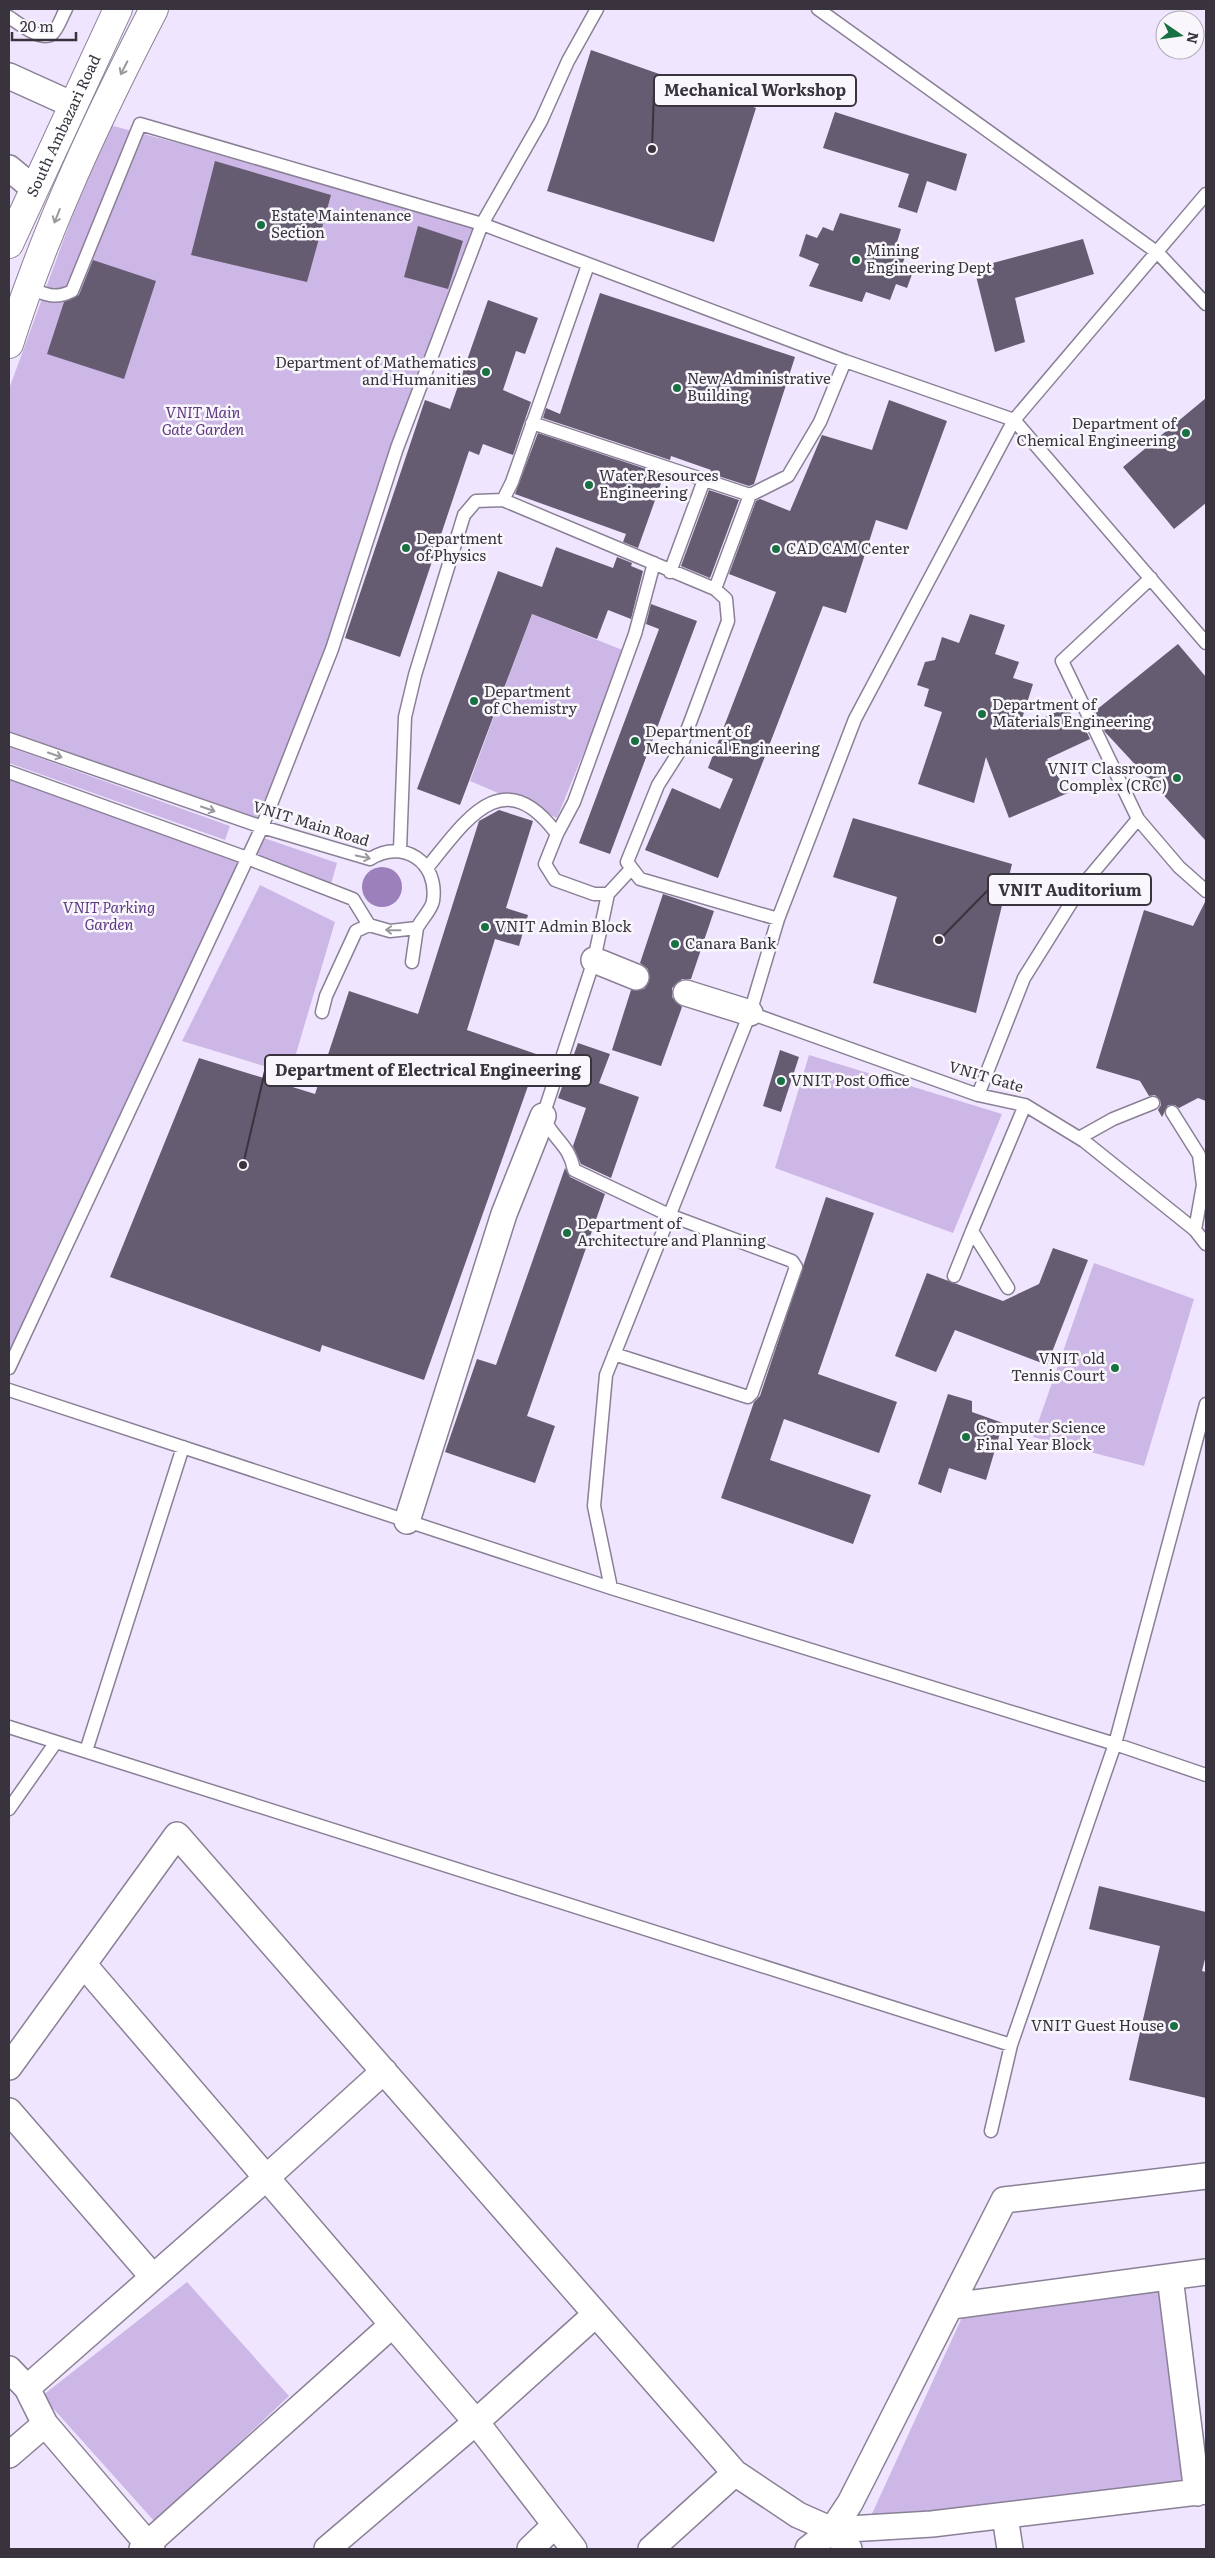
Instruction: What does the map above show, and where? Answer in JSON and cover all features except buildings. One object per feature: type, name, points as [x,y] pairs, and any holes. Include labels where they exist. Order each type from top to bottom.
[{"type":"main road","points":[[9,344],[28,288],[97,120],[154,9]]},
{"type":"main road","name":"South Ambazari Road","points":[[9,244],[73,104],[112,11]]},
{"type":"street","points":[[9,76],[73,104]]},
{"type":"street","points":[[9,168],[33,188]]},
{"type":"street","points":[[594,960],[636,977]]},
{"type":"street","points":[[686,993],[750,1013]]},
{"type":"street","points":[[406,1521],[504,1214],[543,1116]]},
{"type":"street","points":[[9,2067],[177,1835],[735,2473],[798,2515],[832,2530],[849,2549]]},
{"type":"street","points":[[84,1964],[476,2422],[574,2549]]},
{"type":"street","points":[[27,2388],[266,2178],[384,2071]]},
{"type":"street","points":[[9,2111],[154,2277]]},
{"type":"street","points":[[808,2549],[832,2530],[850,2503],[952,2306],[1004,2200],[1206,2176]]},
{"type":"street","points":[[952,2306],[1206,2272]]},
{"type":"street","points":[[832,2530],[932,2524],[1202,2492],[1170,2277]]},
{"type":"street","points":[[327,2549],[476,2422],[596,2314]]},
{"type":"street","points":[[9,2369],[27,2388],[45,2424],[147,2547],[392,2325]]},
{"type":"street","points":[[9,2455],[45,2424]]},
{"type":"street","points":[[651,2549],[735,2473]]},
{"type":"street","points":[[1005,2516],[1010,2549]]},
{"type":"street","points":[[530,2549],[555,2525]]},
{"type":"lane","points":[[9,17],[41,35],[48,36],[54,33],[66,9]]},
{"type":"lane","points":[[9,1368],[262,827],[332,648],[397,448],[482,224],[541,121],[568,61],[597,9]]},
{"type":"lane","points":[[818,9],[1158,253],[1206,304]]},
{"type":"lane","points":[[28,288],[61,297],[72,291],[140,124],[482,224],[845,361],[1014,420],[1206,643]]},
{"type":"lane","points":[[611,1588],[594,1506],[606,1375],[750,1013],[778,919],[855,719],[1014,420],[1158,253],[1206,194]]},
{"type":"lane","points":[[503,500],[512,482],[588,265]]},
{"type":"lane","points":[[715,589],[750,495],[788,476],[820,422],[845,361]]},
{"type":"lane","points":[[532,423],[750,495]]},
{"type":"lane","points":[[670,572],[704,480]]},
{"type":"lane","points":[[412,962],[416,928],[433,902],[430,873],[427,868],[421,860],[400,850],[406,717],[415,675],[464,515],[476,501],[503,500],[670,572],[715,589],[726,599],[728,621],[679,752],[658,785],[627,862],[631,870],[640,879],[778,919]]},
{"type":"lane","points":[[608,894],[594,894],[555,880],[545,864],[557,834],[574,802],[636,634],[654,564]]},
{"type":"lane","points":[[1151,578],[1062,661],[1138,819],[1179,868],[1206,891]]},
{"type":"lane","name":"VNIT Main Road","points":[[9,739],[262,827],[370,859],[380,853],[400,850]]},
{"type":"lane","points":[[9,772],[247,858],[353,899],[370,925],[390,932],[416,928]]},
{"type":"lane","points":[[427,868],[467,819],[484,805],[512,799],[539,810],[557,834]]},
{"type":"lane","points":[[978,1095],[1024,978],[1081,888],[1138,819]]},
{"type":"lane","points":[[614,1354],[748,1397],[752,1393],[796,1267],[792,1261],[669,1215],[574,1170],[571,1156],[546,1126],[543,1116],[594,960],[608,894],[631,870]]},
{"type":"lane","points":[[322,1012],[326,996],[356,931],[370,925]]},
{"type":"lane","name":"VNIT Gate","points":[[750,1013],[978,1095],[1025,1104],[1079,1138],[1195,1230],[1206,1244]]},
{"type":"lane","points":[[1079,1138],[1113,1119],[1153,1103]]},
{"type":"lane","points":[[954,1276],[1025,1104]]},
{"type":"lane","points":[[1172,1112],[1199,1155],[1203,1185],[1195,1230]]},
{"type":"lane","points":[[972,1231],[1008,1288]]},
{"type":"lane","points":[[9,1390],[611,1588],[1115,1744],[1206,1775]]},
{"type":"lane","points":[[991,2131],[1011,2045],[1115,1744],[1206,1404]]},
{"type":"lane","points":[[86,1751],[183,1446]]},
{"type":"lane","points":[[9,1727],[1011,2045]]},
{"type":"lane","points":[[9,1809],[56,1742]]},
{"type":"green space","name":"VNIT Main Gate Garden","points":[[106,124],[482,224],[364,555],[262,827],[9,739],[9,389]]},
{"type":"green space","points":[[532,614],[625,651],[557,818],[470,781]]},
{"type":"green space","points":[[9,747],[230,826],[225,840],[9,763]]},
{"type":"green space","name":"VNIT Parking Garden","points":[[9,772],[247,858],[9,1368]]},
{"type":"green space","points":[[264,838],[337,863],[331,884],[254,854]]},
{"type":"green space","points":[[260,885],[335,922],[290,1074],[182,1041]]},
{"type":"green space","points":[[809,1055],[1002,1114],[953,1233],[775,1168]]},
{"type":"green space","name":"VNIT old Tennis Court","points":[[1094,1263],[1194,1299],[1144,1466],[1033,1437]]},
{"type":"green space","points":[[187,2282],[289,2396],[155,2522],[42,2396]]},
{"type":"green space","points":[[1164,2287],[1188,2485],[865,2529],[964,2313]]},
{"type":"shaded area","points":[[382,867],[396,873],[402,887],[396,901],[382,907],[368,901],[362,887],[368,873]]},
{"type":"place","name":"Mechanical Workshop","points":[[652,149]]},
{"type":"place","name":"Estate Maintenance Section","points":[[261,225]]},
{"type":"place","name":"Mining Engineering Dept","points":[[856,260]]},
{"type":"place","name":"Department of Mathematics and Humanities","points":[[486,372]]},
{"type":"place","name":"New Administrative Building","points":[[677,388]]},
{"type":"place","name":"Department of Chemical Engineering","points":[[1186,433]]},
{"type":"place","name":"Water Resources Engineering","points":[[589,485]]},
{"type":"place","name":"Department of Physics","points":[[406,548]]},
{"type":"place","name":"CAD CAM Center","points":[[776,549]]},
{"type":"place","name":"Department of Chemistry","points":[[474,701]]},
{"type":"place","name":"Department of Materials Engineering","points":[[982,714]]},
{"type":"place","name":"Department of Mechanical Engineering","points":[[635,741]]},
{"type":"place","name":"VNIT Classroom Complex (CRC)","points":[[1177,778]]},
{"type":"place","name":"VNIT Admin Block","points":[[485,927]]},
{"type":"place","name":"VNIT Auditorium","points":[[939,940]]},
{"type":"place","name":"Canara Bank","points":[[675,944]]},
{"type":"place","name":"VNIT Post Office","points":[[781,1081]]},
{"type":"place","name":"Department of Electrical Engineering","points":[[243,1165]]},
{"type":"place","name":"Department of Architecture and Planning","points":[[567,1233]]},
{"type":"place","name":"VNIT old Tennis Court","points":[[1115,1368]]},
{"type":"place","name":"Computer Science Final Year Block","points":[[966,1437]]},
{"type":"place","name":"VNIT Guest House","points":[[1174,2026]]}]
